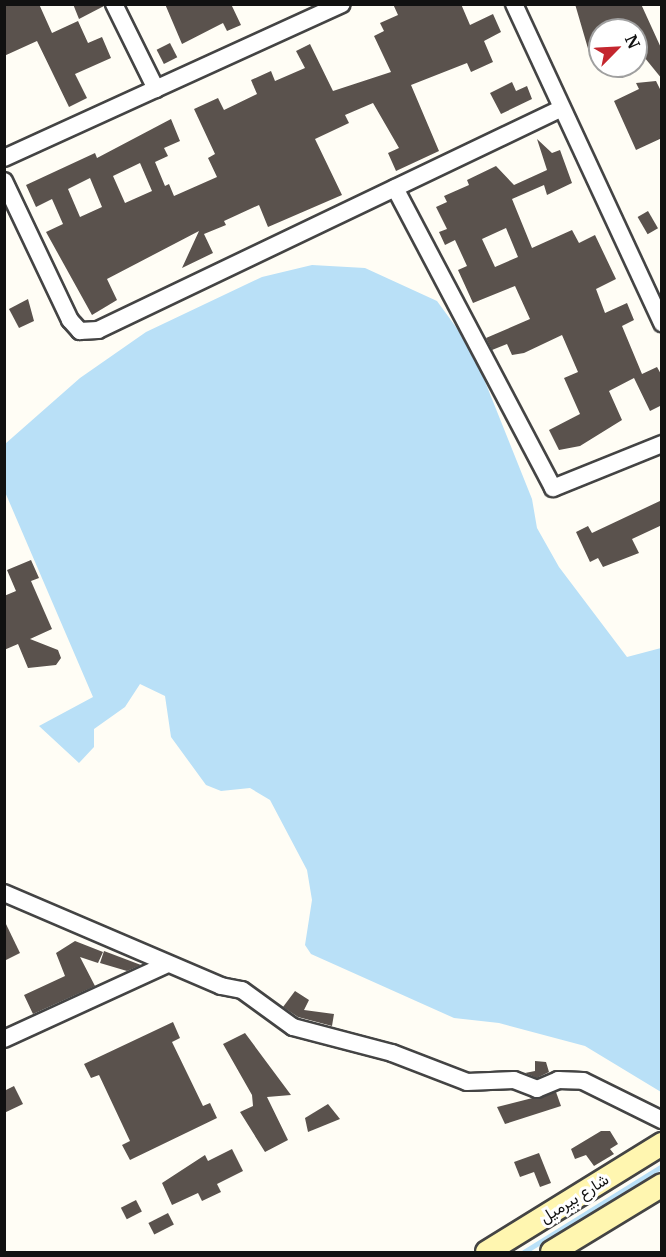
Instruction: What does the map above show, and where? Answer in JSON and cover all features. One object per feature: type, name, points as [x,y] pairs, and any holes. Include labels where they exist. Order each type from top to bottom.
[{"type":"street","points":[[114,4],[156,89]]},
{"type":"street","points":[[4,158],[156,89],[315,10],[342,4]]},
{"type":"street","points":[[514,4],[560,109],[662,323]]},
{"type":"street","points":[[4,180],[69,320],[80,331],[98,330],[560,109]]},
{"type":"street","points":[[395,188],[553,488],[662,444]]},
{"type":"street","points":[[4,893],[168,964],[242,990],[293,1027],[392,1053],[467,1082],[514,1080],[537,1089],[558,1080],[583,1081],[662,1120]]},
{"type":"street","points":[[4,1040],[168,964]]},
{"type":"street","name":"شارع بيرميل","points":[[487,1252],[662,1144]]},
{"type":"street","points":[[552,1252],[662,1185]]},
{"type":"water","points":[[312,265],[365,268],[437,301],[472,349],[532,499],[537,528],[559,567],[627,657],[661,648],[661,1092],[585,1046],[499,1023],[454,1018],[311,954],[305,945],[312,900],[307,870],[270,800],[250,788],[221,791],[206,785],[171,737],[165,696],[140,684],[125,707],[94,729],[94,747],[79,763],[39,726],[93,697],[5,492],[5,444],[80,378],[146,332],[262,277]]},
{"type":"building","points":[[4,4],[39,4],[52,33],[78,21],[88,43],[102,37],[111,58],[75,74],[87,98],[69,107],[37,41],[4,56]]},
{"type":"building","points":[[73,4],[104,4],[104,6],[79,19]]},
{"type":"building","points":[[165,4],[231,4],[241,25],[227,31],[223,23],[182,44]]},
{"type":"building","points":[[393,4],[461,4],[470,25],[493,14],[501,32],[484,41],[493,62],[471,72],[467,63],[411,85],[439,151],[396,171],[388,153],[399,148],[373,103],[345,115],[349,123],[315,139],[342,195],[268,227],[259,205],[224,221],[226,225],[204,234],[213,253],[182,268],[199,231],[107,279],[117,300],[92,315],[46,232],[63,224],[52,199],[36,207],[26,185],[95,153],[97,158],[171,119],[180,141],[164,148],[168,156],[155,162],[165,186],[169,184],[174,196],[217,177],[208,158],[215,154],[194,109],[218,98],[224,110],[257,94],[251,80],[271,71],[275,81],[305,68],[296,51],[310,44],[333,91],[391,72],[374,36],[384,31],[380,23],[398,15]],"holes":[[[140,163],[152,191],[125,203],[113,176]],[[90,178],[102,207],[80,217],[68,189]]]},
{"type":"building","points":[[575,4],[641,4],[647,18],[588,18],[588,49]]},
{"type":"building","points":[[648,19],[662,50],[662,79],[648,62]]},
{"type":"building","points":[[170,43],[177,57],[164,64],[157,50]]},
{"type":"building","points":[[656,81],[662,93],[662,138],[636,150],[614,101],[639,89],[636,83]]},
{"type":"building","points":[[512,82],[516,91],[527,86],[532,99],[501,114],[490,93]]},
{"type":"building","points":[[537,139],[552,153],[560,150],[572,183],[547,195],[544,185],[512,199],[532,248],[572,230],[579,243],[595,235],[616,279],[596,289],[605,313],[627,303],[634,320],[622,326],[642,374],[657,367],[662,376],[662,405],[650,411],[634,378],[609,391],[622,420],[580,446],[559,450],[549,430],[580,414],[564,378],[578,372],[562,335],[524,353],[512,355],[507,344],[492,350],[486,338],[530,319],[515,286],[473,303],[458,270],[467,266],[455,240],[445,245],[439,232],[447,229],[436,207],[447,202],[444,196],[469,185],[467,180],[496,166],[514,185],[547,170]],"holes":[[[506,228],[518,257],[495,267],[482,239]]]},
{"type":"building","points":[[648,211],[658,228],[648,234],[638,217]]},
{"type":"building","points":[[28,299],[34,321],[19,328],[9,309]]},
{"type":"building","points":[[662,500],[662,525],[632,539],[639,553],[603,567],[598,558],[590,562],[576,532],[588,526],[592,533]]},
{"type":"building","points":[[31,560],[39,578],[31,581],[52,629],[30,639],[58,650],[61,658],[56,665],[28,668],[18,644],[4,650],[4,596],[16,591],[7,570]]},
{"type":"building","points":[[4,920],[20,953],[4,961]]},
{"type":"building","points":[[75,941],[103,952],[98,963],[80,957],[95,986],[33,1014],[24,995],[65,976],[56,953]]},
{"type":"building","points":[[104,951],[141,965],[127,971],[100,963]]},
{"type":"building","points":[[295,991],[309,1000],[304,1010],[334,1014],[332,1026],[298,1017],[283,1007]]},
{"type":"building","points":[[173,1022],[180,1038],[172,1042],[203,1106],[210,1103],[217,1118],[130,1160],[122,1145],[130,1141],[99,1075],[91,1078],[84,1064]]},
{"type":"building","points":[[245,1033],[291,1095],[267,1097],[288,1140],[265,1152],[240,1112],[253,1106],[252,1095],[223,1044]]},
{"type":"building","points":[[535,1061],[546,1062],[549,1072],[537,1078],[525,1073],[535,1071]]},
{"type":"building","points":[[14,1086],[23,1104],[4,1113],[4,1091]]},
{"type":"building","points":[[556,1092],[561,1106],[505,1124],[497,1107]]},
{"type":"building","points":[[328,1104],[340,1119],[308,1132],[305,1118]]},
{"type":"building","points":[[601,1131],[610,1131],[618,1144],[610,1149],[614,1154],[594,1166],[586,1155],[575,1159],[571,1149]]},
{"type":"building","points":[[232,1149],[243,1171],[217,1184],[221,1192],[202,1201],[198,1193],[172,1205],[162,1183],[205,1155],[208,1161]]},
{"type":"building","points":[[539,1153],[551,1183],[540,1187],[534,1172],[520,1177],[514,1162]]},
{"type":"building","points":[[136,1200],[142,1212],[127,1219],[121,1208]]},
{"type":"building","points":[[168,1213],[174,1225],[154,1235],[148,1223]]},
{"type":"waterway","points":[[524,1252],[662,1166]]}]
